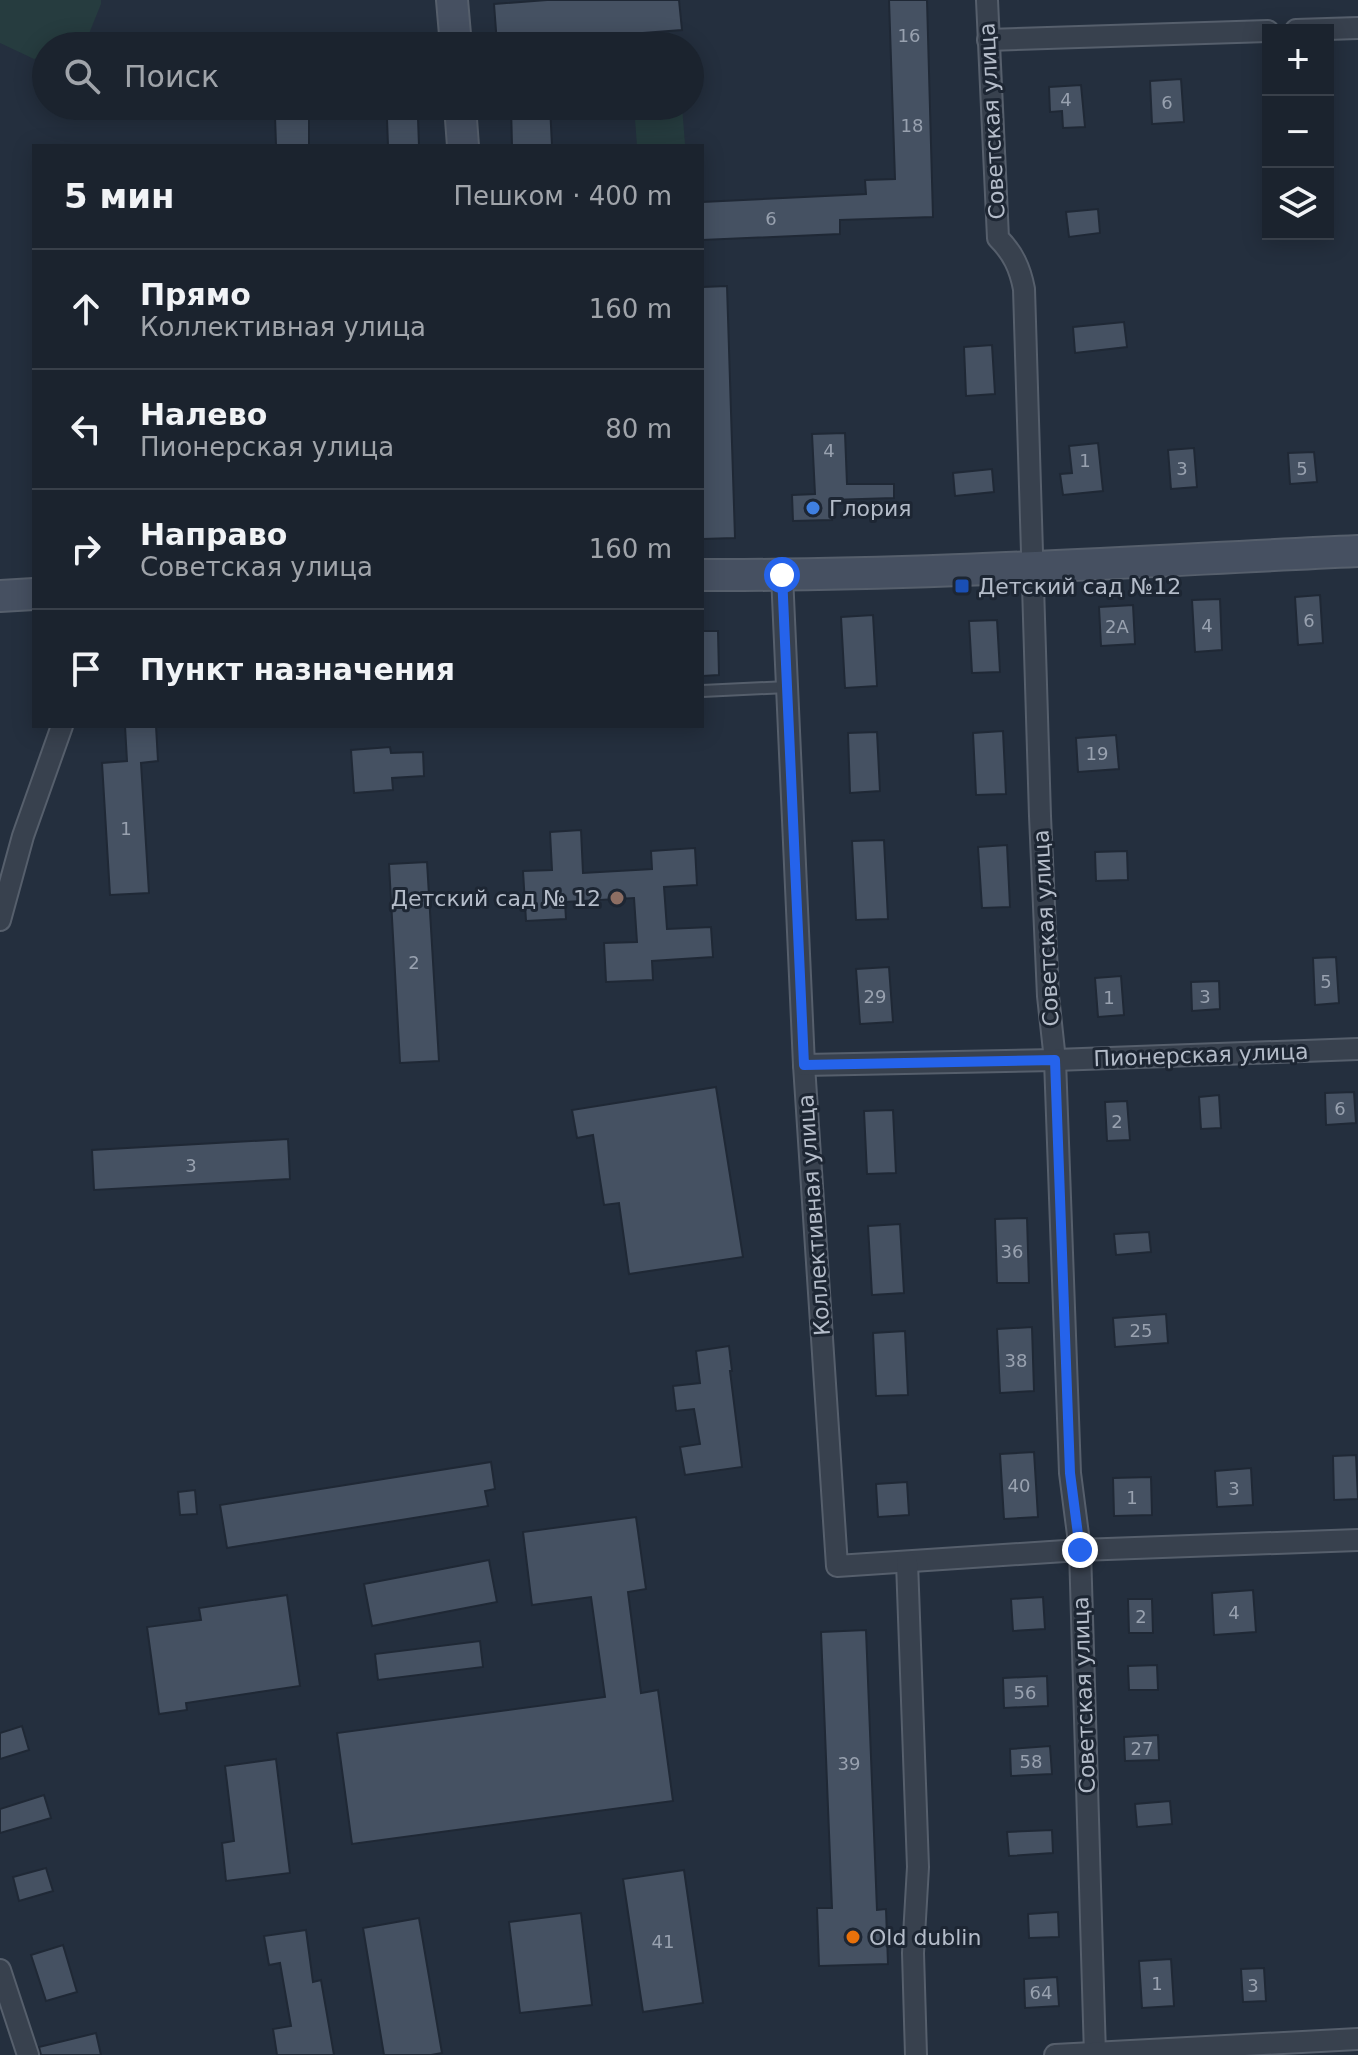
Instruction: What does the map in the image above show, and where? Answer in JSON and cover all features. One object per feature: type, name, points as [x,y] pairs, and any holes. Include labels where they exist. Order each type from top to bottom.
[{"type":"street","points":[[452,0],[455,32]]},
{"type":"street","name":"Советская улица","points":[[987,0],[998,238],[1015,260],[1024,289],[1048,996],[1055,1060],[1070,1473],[1080,1550],[1094,2054]]},
{"type":"street","points":[[1334,29],[1358,28]]},
{"type":"street","points":[[988,40],[1262,31]]},
{"type":"street","points":[[461,120],[463,144]]},
{"type":"street","points":[[704,575],[1032,567],[1358,551]]},
{"type":"street","name":"Коллективная улица","points":[[782,575],[804,1065],[837,1566],[907,1562]]},
{"type":"street","points":[[0,596],[32,594]]},
{"type":"street","points":[[0,920],[23,836],[61,728]]},
{"type":"street","name":"Пионерская улица","points":[[804,1065],[1358,1049]]},
{"type":"street","points":[[916,2055],[913,1953],[918,1867],[907,1562],[1080,1550],[1358,1540]]},
{"type":"street","points":[[0,1970],[28,2055]]},
{"type":"street","points":[[1055,2055],[1358,2039]]},
{"type":"lane","points":[[704,691],[787,687]]},
{"type":"green space","points":[[0,0],[101,0],[90,32],[32,32],[32,58],[0,43]]},
{"type":"green space","points":[[635,120],[683,120],[685,144],[637,144]]},
{"type":"building","points":[[547,0],[679,0],[682,30],[496,32],[494,4]]},
{"type":"building","points":[[889,0],[927,0],[933,217],[840,220],[840,234],[704,240],[704,202],[866,194],[865,180],[895,179]]},
{"type":"building","points":[[1181,79],[1184,122],[1152,124],[1150,81]]},
{"type":"building","points":[[1081,85],[1085,127],[1063,128],[1062,111],[1050,112],[1049,87]]},
{"type":"building","points":[[275,120],[309,120],[309,144],[276,144]]},
{"type":"building","points":[[387,120],[418,120],[419,144],[388,144]]},
{"type":"building","points":[[511,120],[551,120],[552,144],[512,144]]},
{"type":"building","points":[[1098,209],[1100,233],[1069,237],[1066,212]]},
{"type":"building","points":[[727,286],[735,538],[704,539],[704,287]]},
{"type":"building","points":[[1124,322],[1127,347],[1075,353],[1073,327]]},
{"type":"building","points":[[992,345],[995,394],[966,396],[964,347]]},
{"type":"building","points":[[845,433],[847,484],[894,484],[894,498],[831,500],[832,520],[793,521],[792,495],[815,494],[812,434]]},
{"type":"building","points":[[1098,443],[1103,491],[1063,495],[1060,474],[1072,473],[1069,446]]},
{"type":"building","points":[[1194,448],[1197,487],[1171,489],[1168,450]]},
{"type":"building","points":[[1314,452],[1317,482],[1290,484],[1288,453]]},
{"type":"building","points":[[992,469],[994,492],[955,496],[953,473]]},
{"type":"building","points":[[1320,595],[1323,643],[1298,645],[1295,597]]},
{"type":"building","points":[[1220,599],[1222,650],[1195,652],[1192,600]]},
{"type":"building","points":[[1133,605],[1135,644],[1101,646],[1099,607]]},
{"type":"building","points":[[873,615],[877,686],[845,688],[841,617]]},
{"type":"building","points":[[997,620],[1000,672],[972,673],[969,621]]},
{"type":"building","points":[[704,631],[718,631],[719,675],[704,676]]},
{"type":"building","points":[[125,728],[156,728],[158,761],[141,763],[149,893],[110,895],[102,763],[127,761]]},
{"type":"building","points":[[1003,731],[1006,794],[976,795],[973,733]]},
{"type":"building","points":[[877,732],[880,791],[850,793],[848,733]]},
{"type":"building","points":[[1116,735],[1119,769],[1078,772],[1076,738]]},
{"type":"building","points":[[390,747],[391,753],[423,752],[424,776],[392,778],[393,790],[354,793],[351,750]]},
{"type":"building","points":[[581,830],[583,873],[652,869],[651,851],[695,848],[697,885],[664,887],[667,929],[711,927],[713,957],[652,961],[653,980],[606,982],[604,943],[637,942],[634,898],[565,902],[566,919],[526,921],[523,871],[552,870],[550,832]]},
{"type":"building","points":[[884,840],[888,919],[856,920],[852,841]]},
{"type":"building","points":[[1007,845],[1010,907],[982,908],[978,847]]},
{"type":"building","points":[[1127,851],[1128,880],[1096,881],[1095,852]]},
{"type":"building","points":[[427,862],[439,1061],[400,1063],[389,864]]},
{"type":"building","points":[[1336,957],[1339,1003],[1315,1005],[1313,958]]},
{"type":"building","points":[[889,967],[893,1022],[860,1024],[856,969]]},
{"type":"building","points":[[1121,976],[1124,1015],[1098,1017],[1095,978]]},
{"type":"building","points":[[1219,981],[1220,1009],[1192,1011],[1191,982]]},
{"type":"building","points":[[716,1087],[743,1257],[629,1274],[619,1203],[604,1205],[593,1135],[577,1138],[572,1110]]},
{"type":"building","points":[[1354,1092],[1356,1123],[1326,1125],[1325,1093]]},
{"type":"building","points":[[1219,1095],[1221,1128],[1201,1129],[1199,1097]]},
{"type":"building","points":[[1127,1101],[1130,1140],[1107,1141],[1105,1102]]},
{"type":"building","points":[[893,1110],[896,1173],[867,1174],[864,1111]]},
{"type":"building","points":[[288,1139],[290,1179],[94,1190],[92,1150]]},
{"type":"building","points":[[1027,1218],[1029,1283],[997,1283],[995,1219]]},
{"type":"building","points":[[900,1224],[904,1293],[872,1295],[868,1226]]},
{"type":"building","points":[[1149,1232],[1151,1252],[1116,1255],[1114,1234]]},
{"type":"building","points":[[1166,1314],[1168,1343],[1115,1347],[1113,1318]]},
{"type":"building","points":[[1032,1327],[1034,1391],[1000,1393],[997,1329]]},
{"type":"building","points":[[905,1331],[908,1395],[876,1396],[873,1333]]},
{"type":"building","points":[[729,1346],[742,1467],[685,1475],[680,1447],[700,1444],[694,1409],[676,1411],[673,1386],[700,1383],[696,1351]]},
{"type":"building","points":[[1034,1452],[1038,1517],[1004,1519],[1000,1454]]},
{"type":"building","points":[[1356,1455],[1358,1499],[1334,1500],[1333,1456]]},
{"type":"building","points":[[491,1462],[495,1489],[485,1491],[488,1506],[227,1548],[220,1505]]},
{"type":"building","points":[[1251,1468],[1253,1505],[1217,1507],[1215,1471]]},
{"type":"building","points":[[1151,1477],[1152,1515],[1114,1516],[1113,1478]]},
{"type":"building","points":[[907,1482],[909,1515],[878,1517],[876,1484]]},
{"type":"building","points":[[195,1490],[197,1514],[180,1515],[178,1492]]},
{"type":"building","points":[[636,1517],[646,1589],[628,1592],[641,1693],[658,1690],[673,1801],[352,1844],[337,1733],[605,1697],[591,1597],[532,1605],[523,1532]]},
{"type":"building","points":[[489,1560],[497,1602],[372,1626],[364,1584]]},
{"type":"building","points":[[1253,1590],[1256,1632],[1214,1635],[1212,1593]]},
{"type":"building","points":[[287,1595],[300,1686],[186,1703],[187,1710],[159,1714],[147,1627],[201,1620],[199,1608]]},
{"type":"building","points":[[1043,1597],[1045,1629],[1013,1631],[1011,1599]]},
{"type":"building","points":[[1128,1599],[1152,1599],[1153,1633],[1129,1633]]},
{"type":"building","points":[[866,1630],[877,1910],[886,1909],[888,1964],[819,1966],[817,1908],[832,1908],[821,1632]]},
{"type":"building","points":[[480,1641],[483,1667],[378,1680],[375,1654]]},
{"type":"building","points":[[1157,1665],[1158,1690],[1129,1690],[1128,1666]]},
{"type":"building","points":[[1047,1676],[1048,1706],[1004,1708],[1003,1678]]},
{"type":"building","points":[[22,1726],[29,1750],[0,1759],[0,1733]]},
{"type":"building","points":[[1158,1735],[1159,1760],[1125,1761],[1124,1737]]},
{"type":"building","points":[[1050,1746],[1052,1774],[1011,1776],[1010,1749]]},
{"type":"building","points":[[276,1759],[290,1873],[226,1881],[222,1843],[234,1841],[225,1766]]},
{"type":"building","points":[[44,1795],[51,1818],[0,1833],[0,1809]]},
{"type":"building","points":[[1170,1801],[1172,1824],[1137,1827],[1135,1804]]},
{"type":"building","points":[[1052,1830],[1053,1853],[1009,1856],[1007,1832]]},
{"type":"building","points":[[46,1868],[53,1891],[19,1901],[13,1877]]},
{"type":"building","points":[[684,1870],[703,2003],[643,2012],[623,1879]]},
{"type":"building","points":[[1058,1912],[1059,1937],[1029,1938],[1028,1914]]},
{"type":"building","points":[[581,1913],[592,2005],[520,2013],[509,1922]]},
{"type":"building","points":[[419,1918],[442,2053],[384,2055],[363,1928]]},
{"type":"building","points":[[306,1930],[313,1982],[321,1980],[334,2055],[277,2055],[273,2029],[291,2026],[280,1963],[269,1965],[264,1936]]},
{"type":"building","points":[[63,1945],[77,1992],[46,2001],[31,1955]]},
{"type":"building","points":[[1171,1959],[1174,2006],[1142,2008],[1139,1961]]},
{"type":"building","points":[[1264,1968],[1266,2001],[1243,2002],[1241,1969]]},
{"type":"building","points":[[1057,1977],[1059,2006],[1025,2008],[1024,1979]]},
{"type":"building","points":[[96,2033],[101,2055],[41,2055],[39,2047]]},
{"type":"place","name":"Глория","points":[[813,508]]},
{"type":"place","name":"Детский сад №12","points":[[962,586]]},
{"type":"place","name":"Детский сад № 12","points":[[617,898]]},
{"type":"place","name":"Old dublin","points":[[853,1937]]},
{"type":"route","points":[[782,575],[804,1065],[1055,1060],[1070,1473],[1080,1550]]}]
